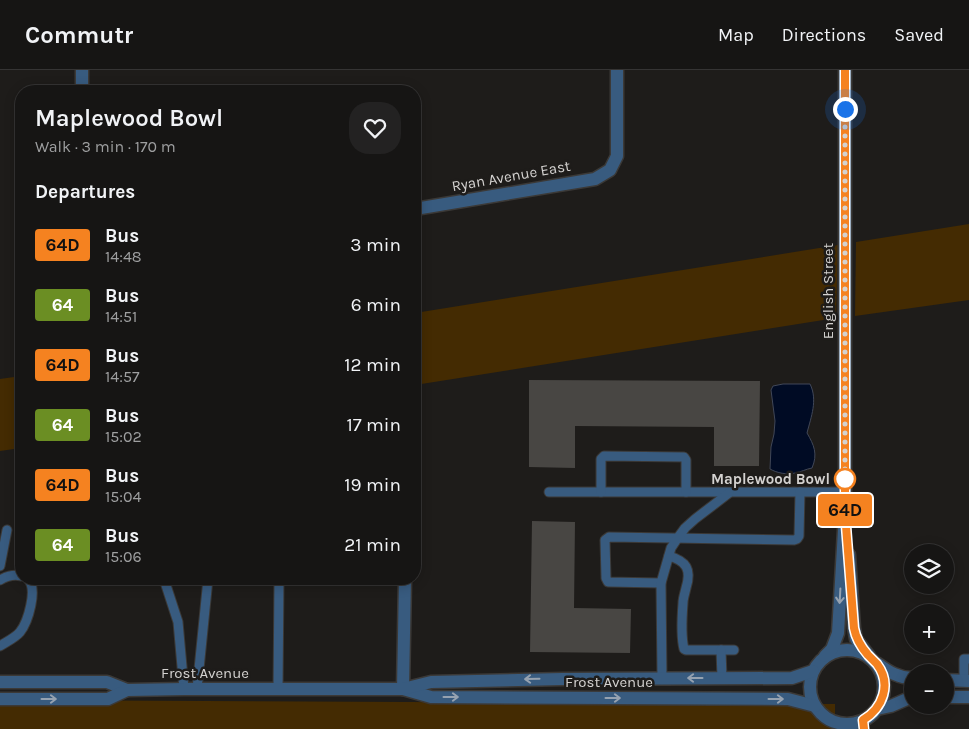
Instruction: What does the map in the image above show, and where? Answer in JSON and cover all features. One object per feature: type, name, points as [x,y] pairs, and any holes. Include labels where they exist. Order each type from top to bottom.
[{"type":"street","points":[[82,70],[82,85]]},
{"type":"street","name":"Ryan Avenue East","points":[[421,208],[595,179],[610,170],[617,156],[616,70]]},
{"type":"street","name":"English Street","points":[[825,656],[832,649],[838,633],[845,513],[845,70]]},
{"type":"street","name":"English Street","points":[[845,513],[856,639],[873,660]]},
{"type":"street","points":[[403,689],[405,585]]},
{"type":"street","points":[[873,660],[882,674],[884,686],[883,698],[877,709],[863,725],[828,723],[815,706],[810,695],[813,671],[825,656],[847,649],[858,651],[873,660],[891,673],[904,677]]},
{"type":"street","name":"Frost Avenue","points":[[0,682],[107,682],[127,690],[403,689],[431,682],[563,679],[792,678],[813,671]]},
{"type":"street","name":"Frost Avenue","points":[[403,689],[431,697],[788,699],[815,706]]},
{"type":"street","name":"Frost Avenue","points":[[0,698],[108,699],[127,690]]},
{"type":"street","points":[[954,697],[969,696]]},
{"type":"street","points":[[877,709],[904,700]]},
{"type":"lane","points":[[601,492],[602,460],[604,456],[684,457],[686,460],[686,492]]},
{"type":"lane","points":[[550,492],[845,492]]},
{"type":"lane","points":[[661,583],[608,582],[606,578],[605,540],[609,537],[794,540],[799,536],[800,492]]},
{"type":"lane","points":[[662,678],[661,583],[668,556],[676,538],[694,519],[729,493]]},
{"type":"lane","points":[[0,566],[7,530]]},
{"type":"lane","points":[[668,556],[679,559],[684,563],[688,572],[687,584],[682,600],[684,650],[734,650]]},
{"type":"lane","points":[[0,580],[15,574]]},
{"type":"lane","points":[[0,646],[18,634],[24,626],[28,616],[32,585]]},
{"type":"lane","points":[[166,585],[178,622],[191,689]]},
{"type":"lane","points":[[191,689],[207,585]]},
{"type":"lane","points":[[278,689],[279,585]]},
{"type":"lane","points":[[721,650],[722,678]]},
{"type":"lane","points":[[966,681],[964,659],[969,659]]},
{"type":"shaded area","points":[[969,224],[969,300],[855,316],[856,242]]},
{"type":"shaded area","points":[[838,245],[836,318],[421,384],[421,312]]},
{"type":"shaded area","points":[[15,377],[15,449],[0,451],[0,379]]},
{"type":"shaded area","points":[[0,700],[835,704],[835,729],[0,729]]},
{"type":"water","points":[[810,384],[814,402],[807,433],[814,450],[814,463],[812,468],[792,474],[776,472],[770,469],[775,421],[771,390],[773,386]]},
{"type":"building","points":[[529,380],[760,381],[759,466],[714,466],[714,427],[575,426],[575,468],[529,467]]},
{"type":"building","points":[[532,521],[575,522],[574,608],[631,609],[630,653],[530,652]]},
{"type":"bus line","name":"64D","points":[[845,70],[845,513],[856,639],[876,663],[882,674],[884,686],[883,698],[877,709],[871,716],[863,720],[864,729]]},
{"type":"place","name":"Maplewood Bowl","points":[[845,479]]},
{"type":"route","points":[[845,109],[845,479]]}]
